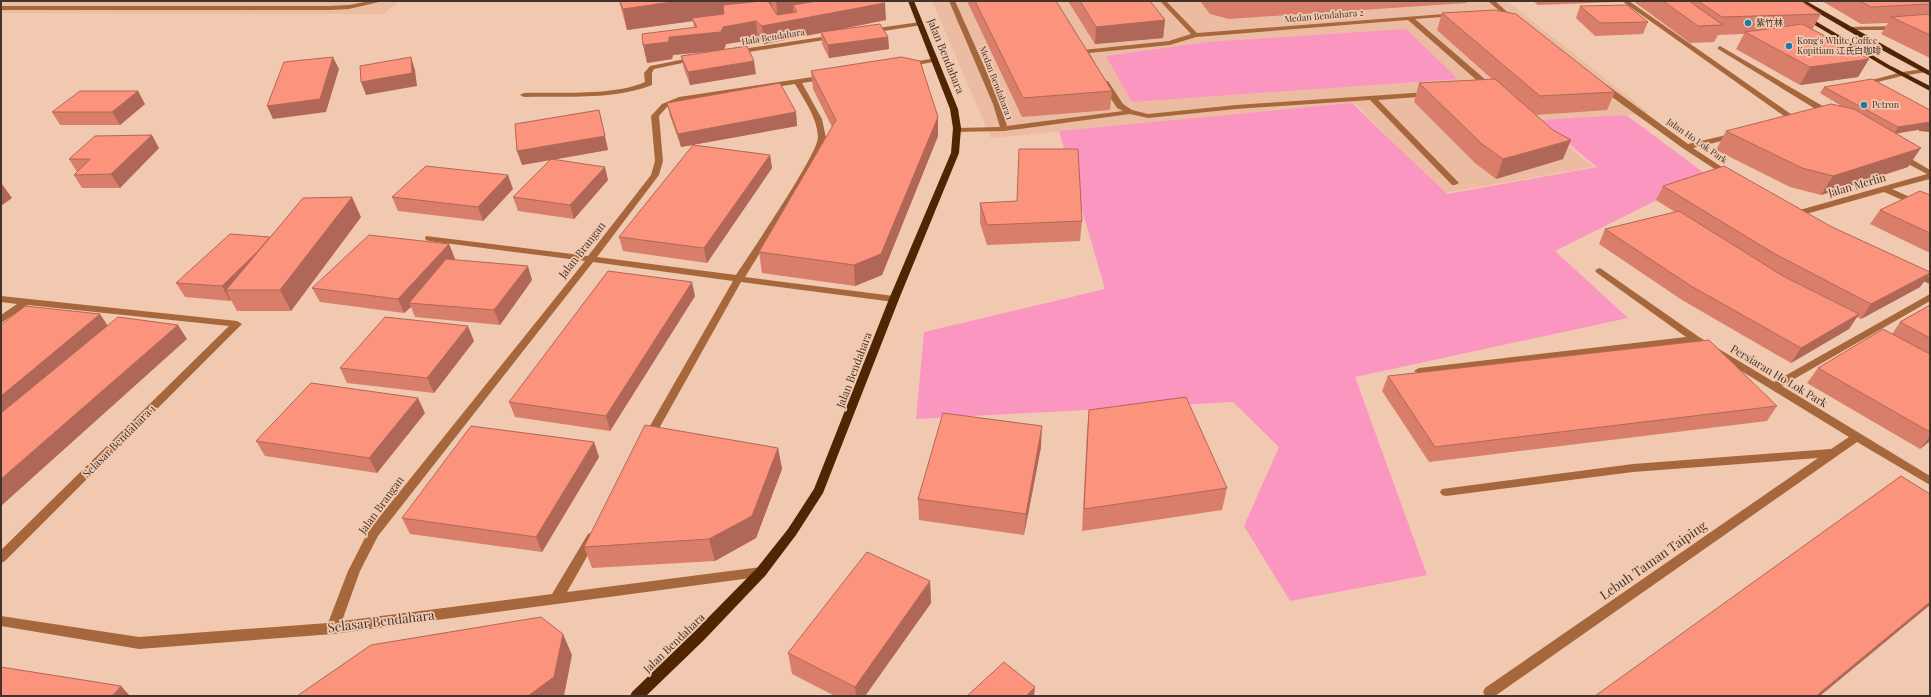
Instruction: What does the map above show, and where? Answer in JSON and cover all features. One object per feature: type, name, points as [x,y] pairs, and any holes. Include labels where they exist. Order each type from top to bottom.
[{"type":"main road","name":"Jalan Bendahara","points":[[637,696],[699,636],[761,572],[792,532],[819,490],[894,299],[955,153],[957,130],[954,109],[936,60],[911,1]]},
{"type":"main road","points":[[1801,1],[1848,29],[1927,72]]},
{"type":"main road","points":[[1799,13],[1930,89]]},
{"type":"street","points":[[76,9],[87,1]]},
{"type":"street","points":[[178,8],[189,1]]},
{"type":"street","points":[[279,8],[288,1]]},
{"type":"street","points":[[1,8],[76,9],[349,7],[380,1]]},
{"type":"street","name":"Medan Bendahara 1","points":[[952,1],[997,104],[1004,129],[957,130]]},
{"type":"street","points":[[1163,1],[1195,35]]},
{"type":"street","points":[[1491,1],[1497,10],[1520,24]]},
{"type":"street","points":[[1625,1],[1794,119]]},
{"type":"street","name":"Medan Bendahara 2","points":[[1130,112],[1120,106],[1083,48],[1170,43],[1195,35],[1463,13]]},
{"type":"street","points":[[1410,18],[1484,83],[1485,86],[1477,90]]},
{"type":"street","points":[[866,32],[920,24]]},
{"type":"street","points":[[1848,29],[1908,27]]},
{"type":"street","name":"Hala Bendahara","points":[[728,54],[843,36]]},
{"type":"street","points":[[1720,48],[1820,112],[1837,119]]},
{"type":"street","points":[[524,95],[596,93],[639,88],[648,83],[648,72],[652,67],[705,57]]},
{"type":"street","points":[[898,66],[936,60]]},
{"type":"street","points":[[1856,88],[1862,83],[1902,74],[1927,72]]},
{"type":"street","name":"Jalan Brangan","points":[[333,628],[354,571],[373,534],[591,259],[655,175],[659,161],[656,116],[658,110],[665,104],[678,99],[836,75]]},
{"type":"street","points":[[641,450],[739,278],[809,168],[822,138],[818,119],[797,81]]},
{"type":"street","name":"Jalan Ho Lok Park","points":[[1595,81],[1687,147],[1739,181]]},
{"type":"street","points":[[1004,129],[1130,112],[1148,116],[1236,107],[1440,93]]},
{"type":"street","points":[[1372,98],[1455,183]]},
{"type":"street","points":[[1687,147],[1740,133]]},
{"type":"street","points":[[1890,150],[1930,174]]},
{"type":"street","name":"Jalan Merlin","points":[[1804,222],[1787,213],[1885,189],[1930,174]]},
{"type":"street","points":[[1885,189],[1930,209]]},
{"type":"street","points":[[429,238],[894,299]]},
{"type":"street","name":"Persiaran Ho Lok Park","points":[[1600,271],[1696,339],[1773,388],[1930,481]]},
{"type":"street","points":[[1909,271],[1930,281]]},
{"type":"street","points":[[1773,388],[1930,297]]},
{"type":"street","points":[[1,299],[136,313]]},
{"type":"street","points":[[1,320],[26,302]]},
{"type":"street","points":[[124,324],[136,313]]},
{"type":"street","name":"Selasar Bendahara 1","points":[[1,558],[236,324],[136,313]]},
{"type":"street","points":[[1419,372],[1696,339]]},
{"type":"street","name":"Lebuh Taman Taiping","points":[[1490,692],[1856,437]]},
{"type":"street","points":[[1446,492],[1633,468],[1834,453]]},
{"type":"street","points":[[556,599],[598,525]]},
{"type":"street","name":"Selasar Bendahara","points":[[1,620],[139,643],[333,628],[761,572]]},
{"type":"shaded area","points":[[1,1],[399,1],[384,14],[1,13]]},
{"type":"shaded area","points":[[932,1],[1507,1],[1649,113],[1540,122],[1593,167],[1444,193],[1356,104],[991,138]]},
{"type":"shaded area","points":[[1406,29],[1458,79],[1132,102],[1106,56],[1208,42]]},
{"type":"shaded area","points":[[1352,103],[1447,194],[1597,167],[1540,120],[1626,115],[1707,175],[1555,251],[1628,318],[1355,377],[1427,575],[1290,601],[1244,526],[1279,447],[1233,402],[916,419],[924,332],[1105,289],[1059,131]]},
{"type":"building","points":[[620,1],[679,1],[623,9]]},
{"type":"building","points":[[768,1],[777,15],[797,12],[793,5],[817,1],[883,1],[885,3],[762,26],[756,21],[723,27],[721,32],[669,37],[669,42],[643,45],[642,34],[697,27],[692,18],[724,14],[723,5]]},
{"type":"building","points":[[975,1],[1056,1],[1112,91],[1023,98]]},
{"type":"building","points":[[1080,1],[1150,1],[1165,20],[1096,27]]},
{"type":"building","points":[[1663,1],[1689,1],[1723,25],[1698,26]]},
{"type":"building","points":[[1698,1],[1801,1],[1821,14],[1722,17]]},
{"type":"building","points":[[1860,1],[1930,1],[1930,4],[1871,7]]},
{"type":"building","points":[[1627,5],[1648,22],[1600,23],[1580,6]]},
{"type":"building","points":[[1495,10],[1516,14],[1615,92],[1540,96],[1442,13]]},
{"type":"building","points":[[1930,14],[1930,35],[1891,17]]},
{"type":"building","points":[[880,24],[888,37],[828,45],[821,32]]},
{"type":"building","points":[[1802,24],[1869,59],[1810,67],[1745,32]]},
{"type":"building","points":[[747,46],[754,61],[688,72],[681,56]]},
{"type":"building","points":[[333,57],[320,99],[267,106],[284,62]]},
{"type":"building","points":[[411,57],[412,73],[361,82],[360,66]]},
{"type":"building","points":[[901,57],[920,61],[938,117],[881,254],[854,265],[759,252],[836,120],[811,71]]},
{"type":"building","points":[[1495,79],[1553,130],[1571,140],[1503,159],[1482,144],[1419,83]]},
{"type":"building","points":[[1872,79],[1930,110],[1930,122],[1898,127],[1824,87]]},
{"type":"building","points":[[780,83],[796,112],[678,134],[667,103]]},
{"type":"building","points":[[80,91],[138,91],[112,112],[52,112]]},
{"type":"building","points":[[1831,104],[1854,109],[1921,148],[1833,176],[1802,168],[1726,131]]},
{"type":"building","points":[[599,110],[605,136],[517,151],[515,124]]},
{"type":"building","points":[[152,135],[111,174],[74,175],[90,159],[69,159],[95,136]]},
{"type":"building","points":[[693,145],[770,155],[704,248],[619,237]]},
{"type":"building","points":[[1019,149],[1078,149],[1082,221],[987,225],[980,203],[1017,201]]},
{"type":"building","points":[[551,159],[605,167],[570,205],[513,197]]},
{"type":"building","points":[[426,166],[508,175],[478,207],[392,197]]},
{"type":"building","points":[[1724,166],[1832,227],[1930,273],[1871,304],[1775,254],[1663,186]]},
{"type":"building","points":[[1920,191],[1930,195],[1930,233],[1880,210]]},
{"type":"building","points":[[352,197],[280,290],[226,290],[303,198]]},
{"type":"building","points":[[1679,211],[1783,276],[1859,314],[1801,348],[1691,286],[1605,229]]},
{"type":"building","points":[[230,234],[270,237],[257,252],[222,286],[176,283]]},
{"type":"building","points":[[369,235],[449,244],[398,299],[312,288]]},
{"type":"building","points":[[446,259],[528,266],[494,310],[409,303]]},
{"type":"building","points":[[608,271],[692,282],[606,416],[509,402]]},
{"type":"building","points":[[1930,305],[1930,338],[1900,322]]},
{"type":"building","points":[[25,306],[100,314],[1,396],[1,325]]},
{"type":"building","points":[[118,317],[178,325],[1,479],[1,413]]},
{"type":"building","points":[[385,317],[468,326],[427,378],[340,368]]},
{"type":"building","points":[[1883,329],[1930,354],[1930,432],[1818,368]]},
{"type":"building","points":[[1709,340],[1777,406],[1435,447],[1388,376]]},
{"type":"building","points":[[311,383],[418,398],[369,458],[256,441]]},
{"type":"building","points":[[1186,397],[1227,488],[1084,509],[1089,410]]},
{"type":"building","points":[[943,413],[1042,426],[1026,514],[918,499]]},
{"type":"building","points":[[645,425],[778,448],[752,516],[709,539],[584,547]]},
{"type":"building","points":[[471,426],[594,442],[536,537],[402,518]]},
{"type":"building","points":[[1901,476],[1930,494],[1930,602],[1816,696],[1595,696]]},
{"type":"building","points":[[867,552],[930,581],[855,687],[788,653]]},
{"type":"building","points":[[541,617],[563,634],[554,677],[528,696],[297,696],[371,645]]},
{"type":"building","points":[[1004,662],[1035,687],[1026,696],[967,696]]},
{"type":"building","points":[[1,667],[121,686],[112,696],[1,696]]},
{"type":"place","name":"紫竹林","points":[[1748,23]]},
{"type":"place","name":"Kong's White Coffee Kopitiam 江氏白咖啡","points":[[1789,46]]},
{"type":"place","name":"Petron","points":[[1864,105]]}]
